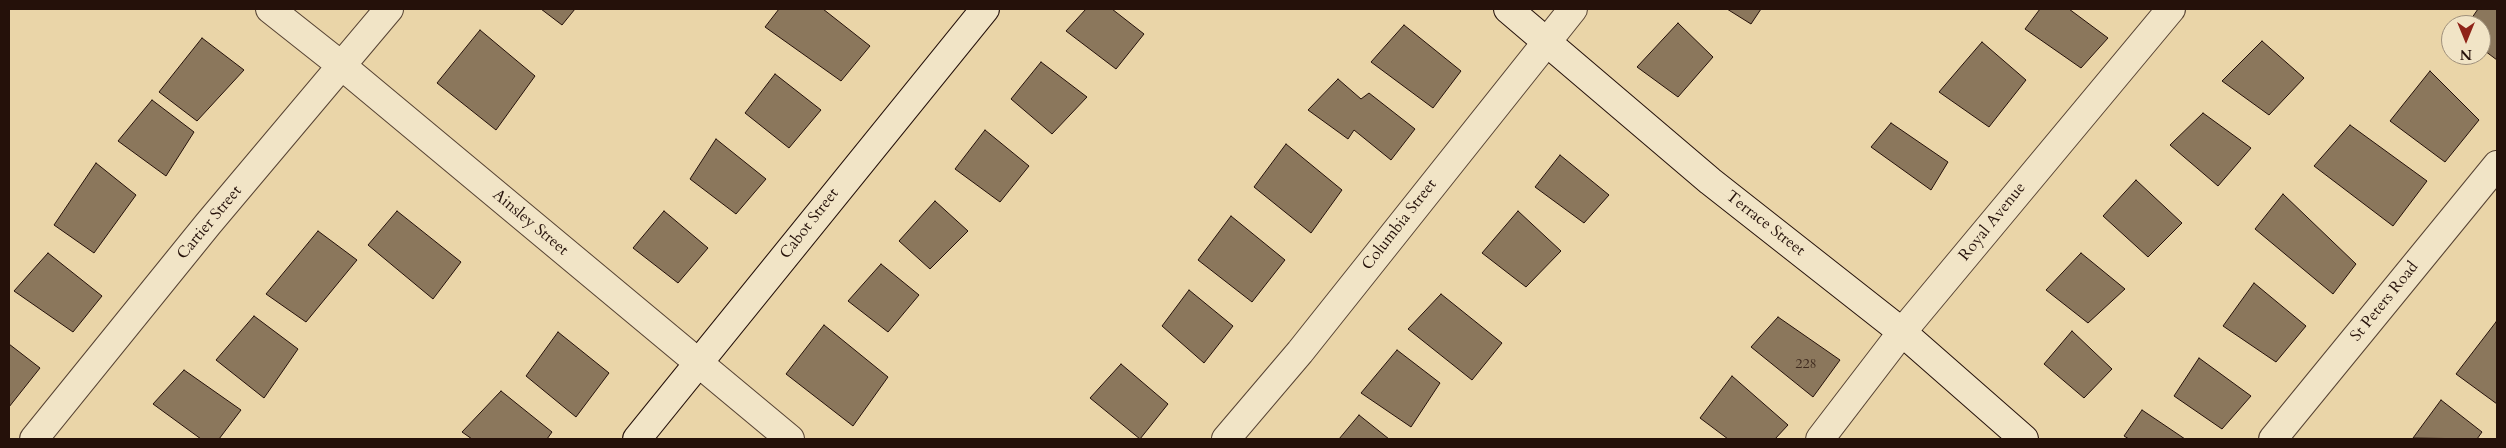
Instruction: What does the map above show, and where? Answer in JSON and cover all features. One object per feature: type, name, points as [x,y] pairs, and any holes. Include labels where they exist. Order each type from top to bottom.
[{"type":"street","name":"Ainsley Street","points":[[270,9],[342,66],[790,439]]},
{"type":"street","name":"Cartier Street","points":[[34,439],[208,224],[389,9]]},
{"type":"street","name":"Cabot Street","points":[[637,439],[985,9]]},
{"type":"street","name":"Terrace Street","points":[[1508,9],[1710,181],[1902,332],[2024,439]]},
{"type":"street","name":"Columbia Street","points":[[1226,439],[1306,344],[1546,40],[1573,9]]},
{"type":"street","name":"Royal Avenue","points":[[1820,439],[1902,332],[2171,9]]},
{"type":"street","name":"St Peters Road","points":[[2273,439],[2497,165]]},
{"type":"building","points":[[541,9],[575,9],[562,25]]},
{"type":"building","points":[[779,9],[823,9],[870,46],[841,81],[765,27]]},
{"type":"building","points":[[1086,9],[1112,9],[1144,34],[1116,69],[1066,31]]},
{"type":"building","points":[[1727,9],[1761,9],[1751,24]]},
{"type":"building","points":[[2040,9],[2069,9],[2108,38],[2081,68],[2025,29]]},
{"type":"building","points":[[2478,9],[2497,9],[2497,60],[2491,56],[2491,15],[2474,15]]},
{"type":"building","points":[[1678,23],[1713,57],[1678,97],[1637,67]]},
{"type":"building","points":[[1404,25],[1461,71],[1433,108],[1371,62]]},
{"type":"building","points":[[480,30],[535,76],[496,130],[437,83]]},
{"type":"building","points":[[202,38],[244,70],[197,121],[159,92]]},
{"type":"building","points":[[2262,41],[2304,78],[2269,115],[2222,81]]},
{"type":"building","points":[[1982,42],[2026,80],[1989,127],[1939,92]]},
{"type":"building","points":[[1041,62],[1087,97],[1052,134],[1011,99]]},
{"type":"building","points":[[2430,71],[2479,120],[2445,162],[2390,121]]},
{"type":"building","points":[[775,74],[821,110],[789,148],[745,113]]},
{"type":"building","points":[[1338,79],[1361,99],[1369,93],[1415,129],[1391,160],[1354,130],[1348,139],[1308,110]]},
{"type":"building","points":[[152,100],[194,132],[166,176],[118,141]]},
{"type":"building","points":[[2203,113],[2251,148],[2218,186],[2170,145]]},
{"type":"building","points":[[1891,123],[1948,162],[1931,190],[1871,147]]},
{"type":"building","points":[[2350,125],[2427,181],[2393,226],[2314,166]]},
{"type":"building","points":[[985,130],[1029,166],[1000,202],[955,169]]},
{"type":"building","points":[[716,139],[766,179],[736,214],[690,179]]},
{"type":"building","points":[[1286,144],[1342,190],[1311,233],[1254,187]]},
{"type":"building","points":[[1560,155],[1609,195],[1584,223],[1535,187]]},
{"type":"building","points":[[96,163],[136,195],[94,253],[54,225]]},
{"type":"building","points":[[2136,180],[2182,223],[2148,257],[2103,216]]},
{"type":"building","points":[[2283,194],[2356,264],[2333,294],[2255,229]]},
{"type":"building","points":[[935,201],[968,231],[930,269],[899,241]]},
{"type":"building","points":[[397,211],[461,262],[433,299],[368,245]]},
{"type":"building","points":[[664,211],[708,248],[678,283],[633,248]]},
{"type":"building","points":[[1518,211],[1561,251],[1526,287],[1482,253]]},
{"type":"building","points":[[1231,216],[1285,260],[1252,302],[1198,260]]},
{"type":"building","points":[[318,231],[357,260],[306,322],[266,294]]},
{"type":"building","points":[[48,253],[102,296],[73,332],[14,291]]},
{"type":"building","points":[[2081,253],[2125,289],[2088,323],[2046,290]]},
{"type":"building","points":[[881,264],[919,295],[888,332],[848,301]]},
{"type":"building","points":[[2254,283],[2306,326],[2276,362],[2223,326]]},
{"type":"building","points":[[1189,290],[1233,326],[1204,363],[1162,326]]},
{"type":"building","points":[[1441,294],[1502,343],[1472,380],[1408,329]]},
{"type":"building","points":[[254,316],[298,349],[264,398],[216,360]]},
{"type":"building","points":[[1778,317],[1840,360],[1813,397],[1751,347]]},
{"type":"building","points":[[2496,322],[2497,324],[2497,404],[2456,374]]},
{"type":"building","points":[[824,325],[888,377],[853,426],[786,374]]},
{"type":"building","points":[[2072,331],[2112,369],[2084,398],[2044,364]]},
{"type":"building","points":[[558,332],[609,373],[576,417],[526,376]]},
{"type":"building","points":[[9,344],[40,368],[9,407]]},
{"type":"building","points":[[1397,350],[1440,383],[1411,427],[1361,393]]},
{"type":"building","points":[[2199,358],[2251,396],[2222,429],[2174,396]]},
{"type":"building","points":[[1121,364],[1168,404],[1140,439],[1090,398]]},
{"type":"building","points":[[184,370],[241,410],[219,439],[201,439],[153,404]]},
{"type":"building","points":[[1732,376],[1788,425],[1775,439],[1728,439],[1700,418]]},
{"type":"building","points":[[501,391],[552,432],[547,439],[472,439],[462,432]]},
{"type":"building","points":[[2441,400],[2482,432],[2477,439],[2413,438]]},
{"type":"building","points":[[2142,410],[2185,439],[2129,439],[2124,436]]},
{"type":"building","points":[[1359,415],[1389,439],[1339,439]]}]
